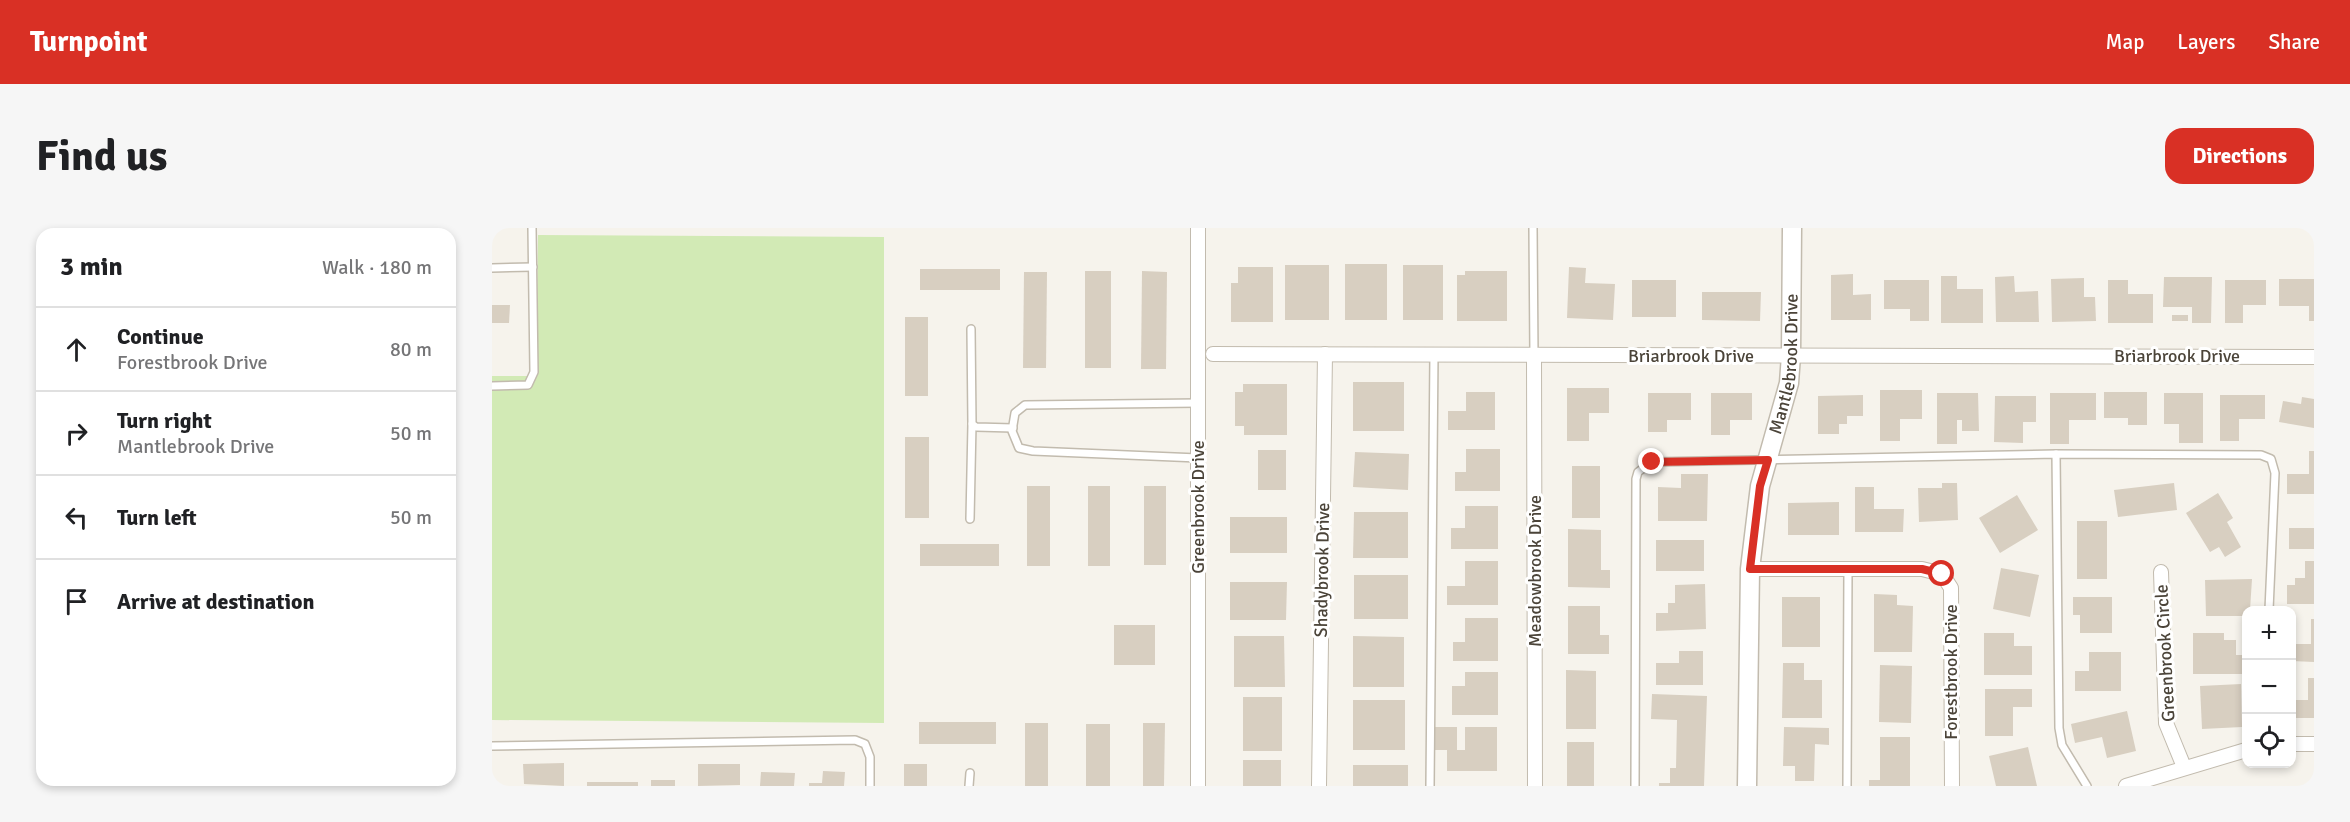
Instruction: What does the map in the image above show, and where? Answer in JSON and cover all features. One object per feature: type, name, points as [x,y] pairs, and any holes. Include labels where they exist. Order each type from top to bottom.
[{"type":"street","name":"Greenbrook Drive","points":[[1198,228],[1198,786]]},
{"type":"street","name":"Mantlebrook Drive","points":[[1747,786],[1750,569],[1760,486],[1789,383],[1792,228]]},
{"type":"street","name":"Briarbrook Drive","points":[[1213,354],[2314,357]]},
{"type":"street","name":"Shadybrook Drive","points":[[1319,786],[1325,354]]},
{"type":"street","name":"Meadowbrook Drive","points":[[1534,356],[1535,786]]},
{"type":"street","name":"Forestbrook Drive","points":[[1750,569],[1922,569],[1942,574],[1951,588],[1952,786]]},
{"type":"street","name":"Greenbrook Circle","points":[[2161,572],[2166,723],[2184,767]]},
{"type":"street","points":[[2296,744],[2314,744]]},
{"type":"street","points":[[2126,786],[2242,751]]},
{"type":"lane","points":[[492,386],[528,385],[534,372],[532,228]]},
{"type":"lane","points":[[1533,228],[1534,356]]},
{"type":"lane","points":[[492,268],[533,267]]},
{"type":"lane","points":[[970,329],[972,424],[970,519]]},
{"type":"lane","points":[[1430,786],[1434,353]]},
{"type":"lane","points":[[1198,403],[1024,405],[1015,413],[1012,428],[1019,448],[1033,451],[1198,458]]},
{"type":"lane","points":[[972,424],[976,427],[1012,428]]},
{"type":"lane","points":[[2056,454],[2059,728],[2062,745],[2087,786]]},
{"type":"lane","points":[[1635,786],[1635,563],[1638,472],[1652,462],[2056,454],[2261,455],[2271,459],[2275,473],[2269,606]]},
{"type":"lane","points":[[1847,786],[1848,569]]},
{"type":"lane","points":[[492,746],[855,740],[865,744],[870,757],[870,786]]},
{"type":"lane","points":[[969,786],[970,773]]},
{"type":"green space","points":[[538,235],[884,237],[884,723],[492,720],[492,376],[536,376]]},
{"type":"building","points":[[1345,264],[1387,264],[1387,320],[1345,320]]},
{"type":"building","points":[[1285,265],[1329,265],[1329,320],[1285,320]]},
{"type":"building","points":[[1403,265],[1443,265],[1443,320],[1403,320]]},
{"type":"building","points":[[1238,267],[1273,267],[1273,322],[1231,322],[1231,283],[1238,283]]},
{"type":"building","points":[[1569,267],[1586,268],[1585,283],[1615,284],[1613,320],[1567,318]]},
{"type":"building","points":[[920,269],[1000,269],[1000,290],[920,290]]},
{"type":"building","points":[[1085,271],[1111,271],[1111,368],[1085,368]]},
{"type":"building","points":[[1142,271],[1167,272],[1166,369],[1141,369]]},
{"type":"building","points":[[1465,271],[1507,271],[1507,321],[1457,321],[1457,275],[1465,275]]},
{"type":"building","points":[[1024,272],[1047,272],[1046,368],[1023,368]]},
{"type":"building","points":[[1853,274],[1853,295],[1871,294],[1871,320],[1831,320],[1831,275]]},
{"type":"building","points":[[1941,276],[1957,276],[1957,289],[1983,289],[1983,323],[1941,323]]},
{"type":"building","points":[[2014,276],[2015,292],[2038,291],[2039,322],[1996,322],[1995,277]]},
{"type":"building","points":[[2164,277],[2212,277],[2211,323],[2192,323],[2192,307],[2163,307]]},
{"type":"building","points":[[2084,278],[2084,297],[2095,297],[2096,321],[2052,322],[2051,279]]},
{"type":"building","points":[[2279,279],[2314,279],[2314,321],[2309,321],[2309,306],[2279,306]]},
{"type":"building","points":[[1632,280],[1676,280],[1676,317],[1632,317]]},
{"type":"building","points":[[1884,280],[1929,280],[1929,321],[1910,321],[1910,309],[1884,309]]},
{"type":"building","points":[[2108,280],[2128,280],[2128,294],[2153,294],[2153,323],[2108,323]]},
{"type":"building","points":[[2225,280],[2266,280],[2266,305],[2243,305],[2243,323],[2225,323]]},
{"type":"building","points":[[1702,292],[1761,292],[1760,321],[1702,320]]},
{"type":"building","points":[[492,305],[510,305],[509,323],[492,323]]},
{"type":"building","points":[[2172,315],[2188,315],[2188,321],[2172,321]]},
{"type":"building","points":[[905,317],[928,317],[928,396],[905,396]]},
{"type":"building","points":[[1353,382],[1404,382],[1404,431],[1353,431]]},
{"type":"building","points":[[1243,384],[1287,384],[1287,435],[1244,435],[1244,426],[1235,426],[1235,392],[1243,392]]},
{"type":"building","points":[[1567,388],[1609,388],[1609,413],[1589,413],[1589,441],[1567,441]]},
{"type":"building","points":[[1880,390],[1922,390],[1922,419],[1900,419],[1900,441],[1880,441]]},
{"type":"building","points":[[1466,392],[1495,392],[1495,430],[1448,430],[1448,411],[1466,411]]},
{"type":"building","points":[[2104,392],[2147,392],[2147,425],[2128,425],[2128,418],[2104,418]]},
{"type":"building","points":[[1648,393],[1691,393],[1691,420],[1667,420],[1667,432],[1648,432]]},
{"type":"building","points":[[1711,393],[1752,393],[1752,420],[1730,420],[1730,435],[1711,435]]},
{"type":"building","points":[[1937,393],[1978,393],[1979,431],[1962,431],[1962,420],[1957,420],[1957,444],[1937,444]]},
{"type":"building","points":[[2050,393],[2096,393],[2096,420],[2069,420],[2069,444],[2050,444]]},
{"type":"building","points":[[2164,393],[2203,393],[2203,443],[2179,443],[2179,424],[2164,424]]},
{"type":"building","points":[[1863,395],[1863,416],[1847,416],[1847,424],[1839,424],[1839,434],[1818,434],[1818,396]]},
{"type":"building","points":[[2220,395],[2265,395],[2265,419],[2239,419],[2239,441],[2220,441]]},
{"type":"building","points":[[1995,396],[2036,396],[2036,422],[2023,422],[2023,443],[1994,442]]},
{"type":"building","points":[[2302,397],[2314,399],[2314,428],[2279,422],[2283,401],[2301,404]]},
{"type":"building","points":[[905,437],[929,437],[929,518],[905,518]]},
{"type":"building","points":[[1466,449],[1500,449],[1500,491],[1455,491],[1455,472],[1466,472]]},
{"type":"building","points":[[1258,450],[1286,450],[1286,490],[1258,490]]},
{"type":"building","points":[[2309,451],[2314,451],[2314,494],[2287,494],[2287,474],[2309,474]]},
{"type":"building","points":[[1355,452],[1409,454],[1408,490],[1353,487]]},
{"type":"building","points":[[1572,466],[1600,466],[1600,518],[1572,518]]},
{"type":"building","points":[[1681,474],[1708,474],[1707,521],[1658,521],[1658,487],[1681,488]]},
{"type":"building","points":[[1942,483],[1957,483],[1958,520],[1919,522],[1918,488],[1942,488]]},
{"type":"building","points":[[2174,483],[2177,510],[2118,517],[2114,490]]},
{"type":"building","points":[[1027,486],[1050,486],[1050,566],[1027,566]]},
{"type":"building","points":[[1088,486],[1110,486],[1110,566],[1088,566]]},
{"type":"building","points":[[1144,486],[1166,486],[1166,565],[1144,565]]},
{"type":"building","points":[[1855,487],[1874,487],[1874,509],[1904,509],[1903,532],[1855,532]]},
{"type":"building","points":[[2218,493],[2233,518],[2227,522],[2241,547],[2225,557],[2219,547],[2210,552],[2186,513]]},
{"type":"building","points":[[2017,495],[2038,530],[2000,553],[1979,518]]},
{"type":"building","points":[[1839,502],[1839,535],[1788,535],[1788,503]]},
{"type":"building","points":[[1465,506],[1498,506],[1498,549],[1451,549],[1451,528],[1465,528]]},
{"type":"building","points":[[1354,512],[1408,512],[1408,558],[1353,558]]},
{"type":"building","points":[[1230,517],[1287,517],[1287,553],[1230,553]]},
{"type":"building","points":[[2077,521],[2107,521],[2107,579],[2077,579]]},
{"type":"building","points":[[2289,528],[2314,528],[2314,549],[2289,549]]},
{"type":"building","points":[[1568,529],[1601,530],[1601,570],[1610,570],[1610,588],[1568,587]]},
{"type":"building","points":[[1656,540],[1704,540],[1704,571],[1656,571]]},
{"type":"building","points":[[920,544],[999,544],[999,566],[920,566]]},
{"type":"building","points":[[1465,561],[1498,561],[1498,605],[1447,605],[1447,586],[1465,586]]},
{"type":"building","points":[[2305,561],[2314,561],[2314,604],[2287,604],[2287,585],[2295,585],[2295,578],[2305,578]]},
{"type":"building","points":[[2001,568],[2039,575],[2030,617],[1993,609]]},
{"type":"building","points":[[1354,575],[1408,575],[1408,619],[1354,619]]},
{"type":"building","points":[[2252,579],[2250,606],[2242,606],[2242,616],[2206,616],[2205,580]]},
{"type":"building","points":[[1230,582],[1287,582],[1286,620],[1230,620]]},
{"type":"building","points":[[1705,584],[1706,629],[1656,631],[1656,613],[1668,613],[1668,603],[1675,603],[1675,585]]},
{"type":"building","points":[[1874,594],[1897,595],[1897,605],[1913,606],[1912,652],[1874,652]]},
{"type":"building","points":[[1782,597],[1820,597],[1820,647],[1782,647]]},
{"type":"building","points":[[2073,597],[2112,597],[2112,633],[2080,633],[2080,615],[2073,615]]},
{"type":"building","points":[[1568,606],[1600,606],[1600,635],[1609,635],[1609,654],[1568,654]]},
{"type":"building","points":[[1465,618],[1498,618],[1498,661],[1453,661],[1453,642],[1465,642]]},
{"type":"building","points":[[2311,619],[2314,619],[2314,662],[2296,661],[2296,644],[2311,644]]},
{"type":"building","points":[[1114,625],[1155,625],[1155,665],[1114,665]]},
{"type":"building","points":[[1984,633],[2014,633],[2014,646],[2032,646],[2032,675],[1984,675]]},
{"type":"building","points":[[2193,633],[2224,633],[2224,640],[2236,640],[2236,655],[2242,655],[2242,674],[2193,674]]},
{"type":"building","points":[[1234,636],[1284,636],[1285,687],[1234,687]]},
{"type":"building","points":[[1353,636],[1404,637],[1404,687],[1353,687]]},
{"type":"building","points":[[1679,651],[1703,651],[1703,685],[1656,685],[1656,663],[1679,663]]},
{"type":"building","points":[[2089,652],[2121,652],[2121,691],[2075,691],[2075,671],[2089,671]]},
{"type":"building","points":[[1783,663],[1804,663],[1804,680],[1822,680],[1822,718],[1782,718]]},
{"type":"building","points":[[1880,665],[1912,666],[1911,723],[1879,722]]},
{"type":"building","points":[[1566,670],[1596,671],[1596,729],[1566,729]]},
{"type":"building","points":[[1465,672],[1498,672],[1498,715],[1452,715],[1452,686],[1465,686]]},
{"type":"building","points":[[2308,678],[2314,678],[2314,718],[2296,718],[2296,700],[2308,700]]},
{"type":"building","points":[[2241,684],[2242,727],[2202,729],[2200,686]]},
{"type":"building","points":[[1985,689],[2032,689],[2032,707],[2013,707],[2013,736],[1985,736]]},
{"type":"building","points":[[1652,694],[1707,696],[1704,786],[1659,786],[1659,783],[1670,783],[1670,768],[1676,768],[1677,720],[1651,719]]},
{"type":"building","points":[[1243,697],[1282,697],[1282,751],[1243,751]]},
{"type":"building","points":[[1353,700],[1405,700],[1405,750],[1353,750]]},
{"type":"building","points":[[2127,711],[2136,751],[2107,758],[2102,737],[2075,743],[2071,724]]},
{"type":"building","points":[[919,722],[996,722],[996,744],[919,744]]},
{"type":"building","points":[[1025,723],[1048,723],[1048,786],[1025,786]]},
{"type":"building","points":[[1143,723],[1165,723],[1164,786],[1143,786]]},
{"type":"building","points":[[1086,724],[1110,724],[1110,786],[1086,786]]},
{"type":"building","points":[[1432,727],[1457,727],[1457,750],[1465,750],[1465,727],[1497,727],[1497,771],[1447,771],[1447,750],[1432,750]]},
{"type":"building","points":[[1784,727],[1829,728],[1829,745],[1815,744],[1814,781],[1795,781],[1795,766],[1783,766]]},
{"type":"building","points":[[1880,737],[1910,737],[1910,786],[1869,786],[1869,780],[1880,780]]},
{"type":"building","points":[[1567,742],[1594,742],[1594,786],[1567,786]]},
{"type":"building","points":[[2028,747],[2037,786],[1996,786],[1989,756]]},
{"type":"building","points":[[1243,760],[1281,760],[1281,786],[1243,786]]},
{"type":"building","points":[[564,763],[564,786],[524,784],[523,764]]},
{"type":"building","points":[[698,764],[740,764],[740,785],[698,786]]},
{"type":"building","points":[[904,764],[927,764],[927,786],[904,786]]},
{"type":"building","points":[[1353,765],[1408,765],[1408,786],[1353,786]]},
{"type":"building","points":[[823,771],[845,772],[844,786],[809,786],[809,783],[822,783]]},
{"type":"building","points":[[761,772],[795,773],[794,786],[760,786]]},
{"type":"building","points":[[651,780],[675,780],[675,786],[651,786]]},
{"type":"building","points":[[587,782],[638,782],[638,786],[587,786]]},
{"type":"route","points":[[1652,462],[1768,460],[1760,486],[1750,569],[1922,569],[1942,574]]}]
